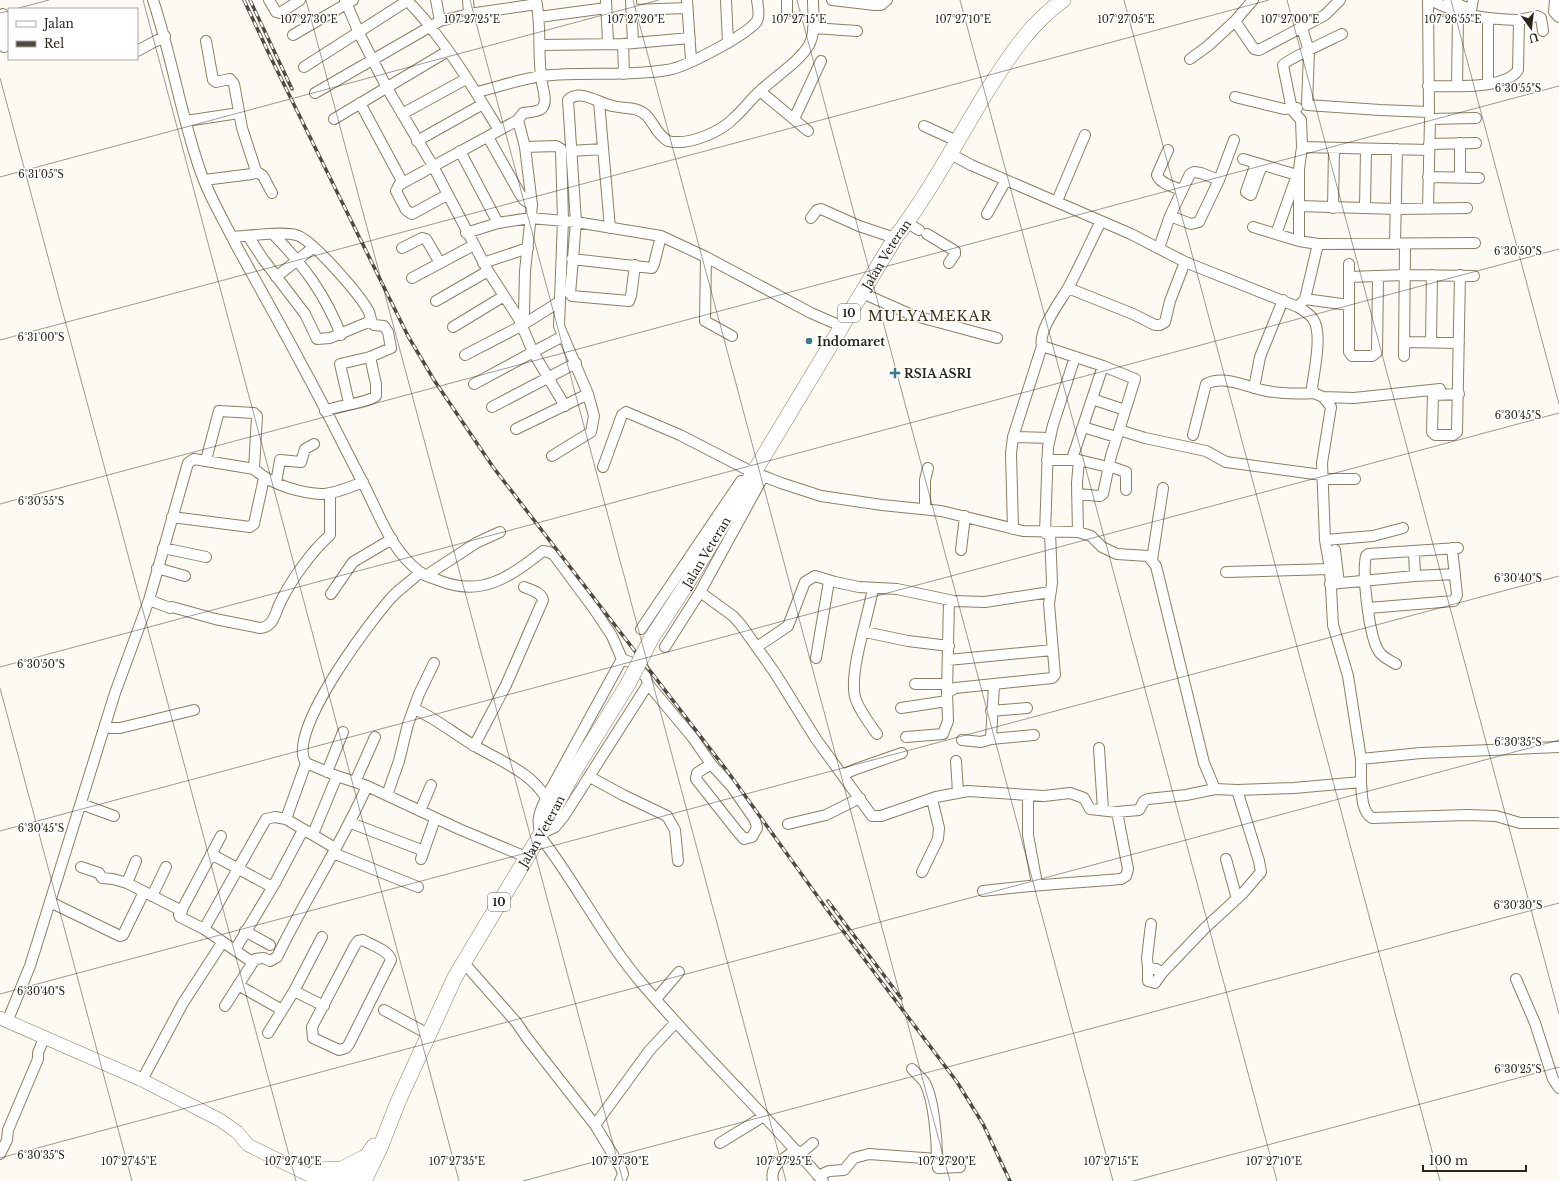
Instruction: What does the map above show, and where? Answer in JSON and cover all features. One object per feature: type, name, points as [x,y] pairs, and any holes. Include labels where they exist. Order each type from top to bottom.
[{"type":"highway","name":"Jalan Veteran","points":[[349,1181],[369,1172],[448,990],[540,834],[573,773],[628,684],[646,634],[755,473],[841,326],[895,238],[1022,38],[1044,15],[1062,0]]},
{"type":"highway","points":[[318,1178],[342,1169],[369,1172]]},
{"type":"main road","points":[[4,1020],[142,1080],[220,1120],[236,1132],[250,1136],[318,1178],[345,1181]]},
{"type":"street","points":[[153,0],[165,36],[186,121],[204,180],[232,237],[306,372],[363,482],[384,528],[392,539],[424,574],[455,586],[483,586],[507,576],[543,551],[554,555],[612,636],[622,659],[630,662],[646,677],[648,684],[693,738],[711,764],[732,787],[755,820],[757,828],[752,837],[744,838],[737,831],[696,779],[697,774],[711,764]]},
{"type":"street","points":[[269,0],[276,12],[280,14],[300,0]]},
{"type":"street","points":[[304,67],[360,33],[407,0],[431,27],[448,51],[477,92],[499,130]]},
{"type":"street","points":[[436,0],[440,22]]},
{"type":"street","points":[[468,0],[469,14]]},
{"type":"street","points":[[726,0],[728,43]]},
{"type":"street","points":[[477,92],[541,76],[574,74],[624,74],[672,69],[728,43],[757,20],[757,0]]},
{"type":"street","points":[[787,0],[787,13]]},
{"type":"street","points":[[635,265],[629,301],[572,296],[569,289],[576,222],[568,100],[573,97],[582,96],[612,106],[637,110],[646,115],[665,139],[677,141],[698,138],[724,126],[735,118],[760,91],[803,52],[811,40],[813,28],[813,0]]},
{"type":"street","points":[[832,0],[875,5],[881,5],[887,0]]},
{"type":"street","points":[[1190,59],[1208,46],[1253,0]]},
{"type":"street","points":[[1234,21],[1256,50],[1272,45],[1325,15],[1340,0]]},
{"type":"street","points":[[1302,28],[1309,51],[1307,105],[1429,112],[1429,0],[1458,13],[1488,19],[1519,20],[1537,16],[1541,18],[1543,31]]},
{"type":"street","points":[[1449,0],[1471,10],[1473,0]]},
{"type":"street","points":[[1555,0],[1554,12],[1559,17]]},
{"type":"street","points":[[293,35],[348,1],[360,33],[387,88],[432,166],[485,267],[520,323],[533,352],[565,406]]},
{"type":"street","points":[[315,93],[440,22],[498,4],[534,2],[539,17],[541,76],[545,101],[543,107],[540,110],[523,113],[518,120],[399,185],[396,191],[406,210],[412,214],[447,195]]},
{"type":"street","points":[[539,17],[606,4],[608,43]]},
{"type":"street","points":[[624,74],[631,5],[687,4],[691,60]]},
{"type":"street","points":[[1457,86],[1458,13]]},
{"type":"street","points":[[3,14],[4,47]]},
{"type":"street","points":[[1488,19],[1488,84]]},
{"type":"street","points":[[1428,86],[1477,87],[1514,76],[1518,70],[1519,20]]},
{"type":"street","points":[[813,28],[857,31]]},
{"type":"street","points":[[1276,234],[1298,172],[1302,147],[1301,120],[1292,110],[1283,65],[1287,61],[1342,34]]},
{"type":"street","points":[[138,50],[165,36]]},
{"type":"street","points":[[540,45],[628,43],[690,38]]},
{"type":"street","points":[[206,41],[213,80],[216,82],[230,79],[234,84],[242,128],[256,171],[263,176],[272,193]]},
{"type":"street","points":[[334,119],[448,51]]},
{"type":"street","points":[[794,119],[821,61]]},
{"type":"street","points":[[402,114],[466,78]]},
{"type":"street","points":[[760,91],[808,131]]},
{"type":"street","points":[[1236,97],[1284,110],[1292,110],[1303,106]]},
{"type":"street","points":[[599,102],[610,228]]},
{"type":"street","points":[[360,103],[403,183]]},
{"type":"street","points":[[417,141],[483,104]]},
{"type":"street","points":[[186,121],[239,113]]},
{"type":"street","points":[[1428,209],[1430,119],[1476,118]]},
{"type":"street","points":[[518,120],[525,147],[532,205],[525,271],[524,313],[520,323]]},
{"type":"street","points":[[924,126],[953,147],[971,165],[1101,221],[1185,262],[1298,307],[1313,318],[1316,327],[1317,340],[1312,388],[1331,407],[1324,442],[1322,477],[1325,540],[1330,569],[1335,584]]},
{"type":"street","points":[[1056,201],[1085,135]]},
{"type":"street","points":[[488,137],[520,194],[524,200],[532,205]]},
{"type":"street","points":[[1170,216],[1191,224],[1199,222],[1219,180],[1234,140]]},
{"type":"street","points":[[1302,147],[1334,149],[1398,149],[1460,143],[1476,143]]},
{"type":"street","points":[[1460,143],[1460,178]]},
{"type":"street","points":[[525,147],[556,146],[561,149],[563,220],[559,326],[576,363],[588,394],[594,416],[592,432],[552,456]]},
{"type":"street","points":[[572,151],[603,148]]},
{"type":"street","points":[[1333,208],[1334,149]]},
{"type":"street","points":[[1365,208],[1366,149]]},
{"type":"street","points":[[1398,149],[1396,209],[1404,275],[1404,356]]},
{"type":"street","points":[[1168,150],[1157,175],[1158,178],[1162,182],[1182,190]]},
{"type":"street","points":[[460,151],[498,223]]},
{"type":"street","points":[[1243,159],[1298,172]]},
{"type":"street","points":[[204,180],[252,174],[256,171]]},
{"type":"street","points":[[1159,248],[1170,216],[1190,174],[1194,172],[1201,173],[1219,180]]},
{"type":"street","points":[[1298,172],[1299,241]]},
{"type":"street","points":[[1428,177],[1479,178]]},
{"type":"street","points":[[987,214],[1006,180]]},
{"type":"street","points":[[1299,206],[1396,209],[1467,208]]},
{"type":"street","points":[[811,218],[816,210],[821,209],[859,226],[895,238]]},
{"type":"street","points":[[466,232],[498,223],[530,218],[563,220],[661,236],[706,256],[811,314],[841,326]]},
{"type":"street","points":[[1013,529],[1011,453],[1013,437],[1048,323],[1068,288],[1101,221]]},
{"type":"street","points":[[906,222],[955,251],[949,263]]},
{"type":"street","points":[[1254,227],[1299,241],[1318,244],[1475,243]]},
{"type":"street","points":[[274,235],[298,260],[323,295],[341,335]]},
{"type":"street","points":[[232,237],[296,235],[314,247],[346,281],[369,311],[370,321],[374,325],[384,326],[388,332],[392,346],[388,350],[370,357],[340,364],[349,403]]},
{"type":"street","points":[[248,236],[276,277],[305,314],[317,339],[341,335],[370,321]]},
{"type":"street","points":[[572,259],[635,265],[648,268],[653,266],[661,236]]},
{"type":"street","points":[[402,248],[422,238],[426,239],[440,263]]},
{"type":"street","points":[[1298,307],[1305,299],[1318,244]]},
{"type":"street","points":[[412,278],[474,245]]},
{"type":"street","points":[[276,277],[314,247]]},
{"type":"street","points":[[436,301],[485,267],[528,248]]},
{"type":"street","points":[[706,256],[705,321],[732,336]]},
{"type":"street","points":[[1068,288],[1134,314],[1155,326],[1160,325],[1165,322],[1170,301],[1185,262]]},
{"type":"street","points":[[1349,264],[1350,355],[1375,356],[1377,352],[1378,276]]},
{"type":"street","points":[[1349,277],[1404,275],[1474,276]]},
{"type":"street","points":[[1431,342],[1432,275]]},
{"type":"street","points":[[1459,394],[1434,394],[1432,396],[1432,432],[1435,435],[1457,434],[1459,394],[1460,275]]},
{"type":"street","points":[[862,293],[912,315],[997,338]]},
{"type":"street","points":[[453,327],[504,296]]},
{"type":"street","points":[[1305,299],[1349,306]]},
{"type":"street","points":[[1254,388],[1260,357],[1282,300]]},
{"type":"street","points":[[465,355],[559,302]]},
{"type":"street","points":[[474,384],[563,336]]},
{"type":"street","points":[[1405,342],[1459,343]]},
{"type":"street","points":[[1042,346],[1134,377],[1134,384],[1118,434],[1103,494],[1100,496],[1077,494]]},
{"type":"street","points":[[325,411],[349,403],[371,399],[376,396],[376,384],[370,357]]},
{"type":"street","points":[[901,708],[947,693],[954,688],[1052,678],[1055,673],[1049,604],[1052,583],[1047,532],[1047,460],[1050,438],[1075,357]]},
{"type":"street","points":[[492,407],[576,363]]},
{"type":"street","points":[[1078,532],[1075,460],[1083,427],[1103,366]]},
{"type":"street","points":[[1193,435],[1206,384],[1211,381],[1223,380],[1254,388],[1288,394],[1354,398],[1441,389],[1445,394]]},
{"type":"street","points":[[516,429],[588,394]]},
{"type":"street","points":[[1092,399],[1125,410]]},
{"type":"street","points":[[206,460],[219,411],[254,413],[257,416],[254,469]]},
{"type":"street","points":[[603,467],[622,415],[626,412],[680,435],[755,473],[829,498],[882,506],[925,509],[965,516],[1013,529],[1047,532],[1078,532],[1091,536],[1102,547],[1117,554],[1143,555],[1152,560],[1156,566],[1204,764],[1215,789]]},
{"type":"street","points":[[1083,427],[1206,451],[1226,462],[1322,477],[1355,479]]},
{"type":"street","points":[[1013,437],[1050,438]]},
{"type":"street","points":[[276,483],[280,460],[301,462],[305,448],[314,444]]},
{"type":"street","points":[[4,1020],[30,966],[115,693],[149,600],[188,464],[194,459],[254,469],[264,478],[311,495],[330,494],[363,482]]},
{"type":"street","points":[[1047,460],[1075,460],[1109,466],[1126,472],[1126,490]]},
{"type":"street","points":[[925,509],[925,480],[928,468]]},
{"type":"street","points":[[665,647],[700,592],[755,473]]},
{"type":"street","points":[[172,517],[252,526],[254,524],[264,478]]},
{"type":"street","points":[[1152,560],[1163,488]]},
{"type":"street","points":[[149,600],[170,608],[172,607],[215,619],[260,628],[266,627],[271,623],[280,603],[305,563],[330,535],[330,494]]},
{"type":"street","points":[[961,550],[965,516]]},
{"type":"street","points":[[1325,540],[1373,536],[1403,528]]},
{"type":"street","points":[[286,819],[306,764],[303,757],[303,749],[313,715],[330,683],[354,646],[397,592],[476,543],[500,532]]},
{"type":"street","points":[[331,594],[353,562],[392,539]]},
{"type":"street","points":[[163,548],[206,557]]},
{"type":"street","points":[[1368,608],[1451,602],[1457,596],[1455,548],[1366,555],[1368,608],[1379,651],[1382,655],[1396,664]]},
{"type":"street","points":[[1335,550],[1333,625],[1348,676],[1361,759],[1361,782],[1366,813],[1372,818],[1467,815],[1496,816],[1520,823],[1559,823]]},
{"type":"street","points":[[1414,551],[1415,576]]},
{"type":"street","points":[[157,568],[185,576]]},
{"type":"street","points":[[1226,572],[1330,569]]},
{"type":"street","points":[[1335,584],[1415,576],[1455,574]]},
{"type":"street","points":[[757,648],[788,626],[806,582],[815,576],[859,587],[902,590],[949,600],[985,602],[1050,592]]},
{"type":"street","points":[[816,658],[829,580]]},
{"type":"street","points":[[474,746],[506,685],[543,600],[537,593],[524,587]]},
{"type":"street","points":[[873,588],[855,675],[856,698],[864,717],[877,734]]},
{"type":"street","points":[[700,592],[733,616],[757,648],[816,740],[872,816],[876,817],[958,792],[1005,792],[1051,796],[1070,793],[1084,798],[1090,809],[1117,812],[1139,810],[1144,801],[1148,799],[1175,797],[1215,789],[1238,790],[1361,782]]},
{"type":"street","points":[[906,737],[943,734],[948,721],[947,693],[949,600]]},
{"type":"street","points":[[865,632],[908,641],[949,646]]},
{"type":"street","points":[[948,660],[1053,650]]},
{"type":"street","points":[[622,659],[546,798],[538,816],[540,834],[550,852],[610,944],[676,1022],[735,1087],[798,1152],[820,1178],[829,1171],[844,1170],[854,1158],[869,1154],[937,1159]]},
{"type":"street","points":[[386,795],[399,761],[408,724],[419,694],[434,663]]},
{"type":"street","points":[[540,834],[555,827],[590,777],[648,684]]},
{"type":"street","points":[[915,684],[947,693]]},
{"type":"street","points":[[991,739],[991,711],[994,685]]},
{"type":"street","points":[[991,711],[1027,708]]},
{"type":"street","points":[[414,709],[430,717],[474,746],[501,760],[534,782],[540,787],[546,798]]},
{"type":"street","points":[[105,725],[110,728],[120,728],[194,710]]},
{"type":"street","points":[[313,834],[332,774],[343,732]]},
{"type":"street","points":[[962,740],[982,742],[991,739],[1034,735]]},
{"type":"street","points":[[355,782],[374,737]]},
{"type":"street","points":[[1361,759],[1421,753],[1559,747]]},
{"type":"street","points":[[1099,748],[1102,810]]},
{"type":"street","points":[[842,775],[856,768],[902,753]]},
{"type":"street","points":[[956,761],[958,792]]},
{"type":"street","points":[[306,764],[367,786],[435,819],[526,857]]},
{"type":"street","points":[[590,777],[667,816],[675,830],[678,861]]},
{"type":"street","points":[[420,811],[431,785]]},
{"type":"street","points":[[226,1006],[252,962],[259,958],[270,961],[277,957],[305,902],[351,823],[367,786]]},
{"type":"street","points":[[1151,924],[1147,958],[1148,979],[1151,982],[1158,981],[1162,973],[1205,928],[1254,882],[1260,872],[1259,861],[1238,790]]},
{"type":"street","points":[[1028,795],[1028,835],[1036,884]]},
{"type":"street","points":[[788,824],[832,812],[858,799]]},
{"type":"street","points":[[922,872],[938,839],[939,828],[932,799]]},
{"type":"street","points":[[81,804],[114,816]]},
{"type":"street","points":[[983,890],[1036,884],[1121,879],[1126,876],[1128,869],[1117,812]]},
{"type":"street","points":[[204,929],[237,868],[266,819],[275,817],[286,819],[303,830],[313,834],[334,850],[418,887]]},
{"type":"street","points":[[351,823],[422,855],[435,819]]},
{"type":"street","points":[[235,950],[272,888],[303,830]]},
{"type":"street","points":[[221,836],[182,911],[179,914],[180,918],[204,929],[222,943],[252,962]]},
{"type":"street","points":[[211,854],[272,888]]},
{"type":"street","points":[[1226,859],[1237,899]]},
{"type":"street","points":[[127,883],[136,861]]},
{"type":"street","points":[[81,867],[99,873],[102,878],[127,883],[182,911]]},
{"type":"street","points":[[50,902],[120,936],[123,935],[166,867]]},
{"type":"street","points":[[245,932],[270,945]]},
{"type":"street","points":[[268,1033],[294,991],[322,937]]},
{"type":"street","points":[[363,940],[390,955],[391,960],[349,1044],[343,1050],[339,1050],[313,1038],[312,1027],[324,1006],[358,941],[363,940]]},
{"type":"street","points":[[142,1080],[183,1003],[222,943]]},
{"type":"street","points":[[464,963],[516,1022],[526,1038],[595,1125],[621,1168],[622,1174],[620,1181]]},
{"type":"street","points":[[1148,968],[1156,969],[1162,973]]},
{"type":"street","points":[[656,999],[679,972]]},
{"type":"street","points":[[1516,979],[1535,1023],[1553,1079],[1559,1088]]},
{"type":"street","points":[[238,985],[282,1010]]},
{"type":"street","points":[[294,991],[324,1006]]},
{"type":"street","points":[[384,1010],[428,1034]]},
{"type":"street","points":[[595,1125],[649,1051],[676,1022]]},
{"type":"street","points":[[0,1154],[7,1140],[8,1130],[38,1059],[38,1053],[44,1038]]},
{"type":"street","points":[[912,1069],[924,1082],[934,1116],[938,1168],[960,1168]]},
{"type":"street","points":[[720,1143],[764,1116]]},
{"type":"street","points":[[772,1181],[771,1174],[773,1168],[813,1143]]},
{"type":"railway","points":[[244,0],[408,336],[434,380],[493,467],[728,772],[831,915],[957,1082],[983,1124],[1010,1181]]},
{"type":"railway","points":[[250,0],[292,89]]},
{"type":"railway","points":[[828,901],[901,998]]},
{"type":"place","name":"Indomaret","points":[[809,341]]},
{"type":"place","name":"RSIA ASRI","points":[[895,373]]},
{"type":"district","name":"MULYAMEKAR","points":[[930,316]]}]
